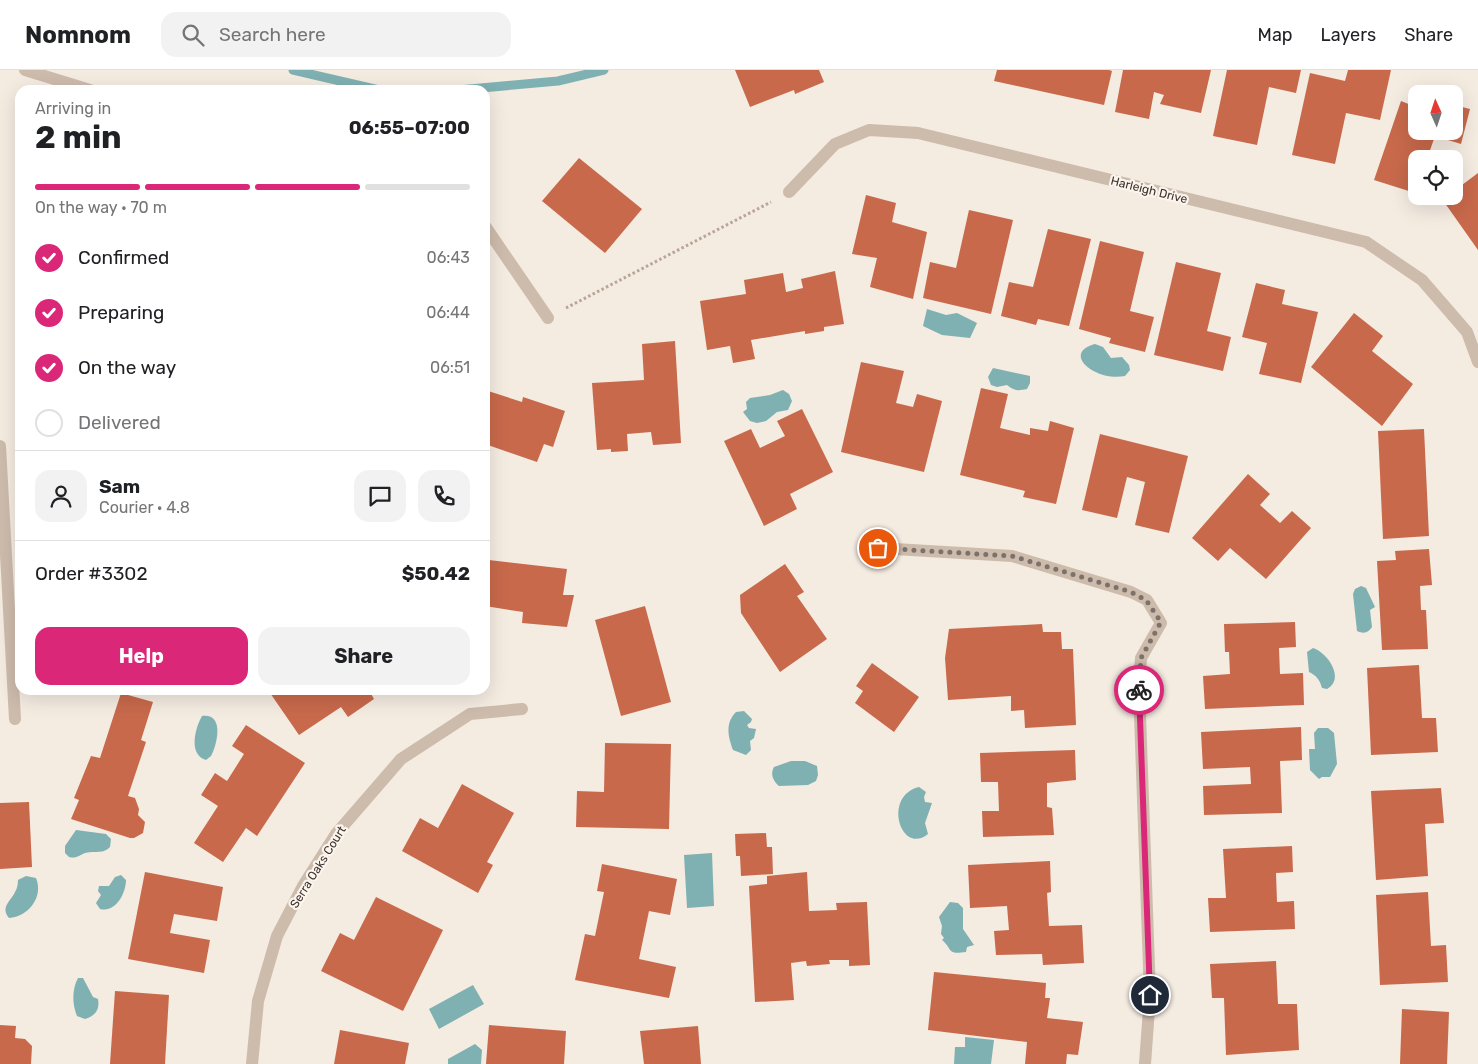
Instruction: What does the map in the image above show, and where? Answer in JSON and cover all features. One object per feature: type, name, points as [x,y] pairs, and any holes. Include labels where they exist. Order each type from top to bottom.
[{"type":"street","points":[[25,70],[74,85]]},
{"type":"street","name":"Harleigh Drive","points":[[789,192],[835,144],[869,130],[918,133],[1338,235],[1366,242],[1422,280],[1467,332],[1478,362]]},
{"type":"street","points":[[490,233],[548,318]]},
{"type":"street","points":[[0,446],[15,719]]},
{"type":"street","points":[[878,548],[1012,556],[1131,592],[1146,600],[1161,622],[1141,658],[1139,686],[1150,995],[1145,1064]]},
{"type":"street","name":"Serra Oaks Court","points":[[252,1064],[258,1002],[277,936],[303,886],[336,834],[401,759],[470,714],[522,709]]},
{"type":"path","points":[[548,318],[789,192]]},
{"type":"water","points":[[927,309],[946,315],[957,313],[977,323],[970,338],[942,335],[923,326]]},
{"type":"water","points":[[1095,344],[1103,347],[1111,358],[1122,357],[1129,365],[1130,370],[1125,376],[1103,375],[1086,366],[1081,354],[1085,348]]},
{"type":"water","points":[[993,368],[1030,376],[1030,383],[1027,389],[1016,390],[1007,385],[997,387],[991,385],[988,377]]},
{"type":"water","points":[[783,390],[789,394],[792,401],[788,410],[777,412],[766,421],[757,423],[750,421],[743,412],[747,409],[746,402],[750,398],[770,395]]},
{"type":"water","points":[[1361,586],[1366,588],[1375,607],[1370,610],[1372,627],[1364,633],[1357,631],[1353,594],[1355,589]]},
{"type":"water","points":[[1313,648],[1329,660],[1335,673],[1332,685],[1327,689],[1322,688],[1317,678],[1309,672],[1307,652]]},
{"type":"water","points":[[744,711],[752,719],[747,725],[749,728],[756,729],[754,738],[750,741],[751,750],[746,755],[733,750],[728,730],[730,721],[736,712]]},
{"type":"water","points":[[202,716],[209,716],[217,724],[217,738],[211,756],[206,760],[200,757],[195,747],[195,734]]},
{"type":"water","points":[[1318,728],[1328,728],[1334,733],[1337,764],[1330,777],[1319,779],[1310,770],[1309,749],[1315,749],[1314,733]]},
{"type":"water","points":[[791,761],[805,761],[817,766],[818,775],[816,781],[808,785],[779,786],[773,777],[774,767]]},
{"type":"water","points":[[919,787],[926,792],[925,802],[932,803],[925,823],[928,834],[918,839],[910,837],[904,831],[898,812],[901,801],[908,793]]},
{"type":"water","points":[[76,830],[106,834],[111,839],[110,847],[101,852],[89,852],[76,857],[69,857],[65,853],[65,846]]},
{"type":"water","points":[[712,853],[714,906],[687,908],[684,855]]},
{"type":"water","points":[[121,875],[126,880],[126,885],[119,901],[111,908],[100,909],[96,903],[101,895],[98,891],[99,886],[109,886],[115,877]]},
{"type":"water","points":[[26,876],[36,878],[38,892],[36,899],[28,910],[16,917],[9,918],[6,911],[7,904],[16,891],[18,880]]},
{"type":"water","points":[[950,902],[958,903],[963,908],[963,929],[974,945],[967,947],[966,952],[955,953],[951,951],[942,940],[944,938],[941,934],[942,926],[939,917]]},
{"type":"water","points":[[78,978],[83,978],[93,997],[98,999],[96,1012],[85,1019],[77,1016],[74,1007],[73,997]]},
{"type":"water","points":[[473,985],[484,1004],[439,1029],[429,1009]]},
{"type":"water","points":[[965,1037],[994,1040],[991,1064],[954,1064],[955,1047],[965,1047]]},
{"type":"water","points":[[475,1044],[482,1050],[481,1064],[448,1064],[448,1059]]},
{"type":"building","points":[[735,70],[819,70],[824,82],[795,94],[794,90],[750,107]]},
{"type":"building","points":[[997,70],[1112,71],[1104,105],[994,81]]},
{"type":"building","points":[[1123,70],[1211,70],[1201,113],[1160,104],[1164,95],[1154,92],[1149,119],[1115,112]]},
{"type":"building","points":[[1227,70],[1301,70],[1296,93],[1269,87],[1257,145],[1213,136]]},
{"type":"building","points":[[1348,70],[1391,70],[1380,120],[1346,113],[1335,164],[1292,155],[1310,73],[1345,81]]},
{"type":"building","points":[[1401,101],[1408,104],[1408,140],[1434,140],[1430,150],[1408,150],[1408,191],[1374,180]]},
{"type":"building","points":[[1463,107],[1470,109],[1463,136]]},
{"type":"building","points":[[1448,140],[1462,140],[1461,144]]},
{"type":"building","points":[[579,158],[642,209],[605,253],[542,201]]},
{"type":"building","points":[[1478,173],[1478,250],[1446,205],[1463,205],[1463,184]]},
{"type":"building","points":[[866,195],[896,203],[892,222],[927,232],[913,299],[870,287],[877,258],[852,254]]},
{"type":"building","points":[[969,210],[1013,220],[991,314],[923,298],[930,262],[956,268]]},
{"type":"building","points":[[1048,229],[1091,239],[1069,326],[1038,319],[1036,325],[1001,316],[1009,282],[1033,287]]},
{"type":"building","points":[[1100,241],[1144,252],[1130,311],[1154,317],[1145,352],[1109,343],[1111,338],[1079,329]]},
{"type":"building","points":[[1176,262],[1221,273],[1207,331],[1231,337],[1223,371],[1154,355]]},
{"type":"building","points":[[835,271],[844,324],[824,327],[824,331],[805,334],[805,331],[751,340],[755,359],[733,363],[730,346],[707,350],[700,301],[746,294],[744,280],[783,273],[786,292],[803,288],[801,279]]},
{"type":"building","points":[[1256,283],[1285,290],[1282,304],[1318,312],[1301,383],[1259,374],[1267,343],[1242,337]]},
{"type":"building","points":[[1354,313],[1383,336],[1372,351],[1413,384],[1382,426],[1311,367]]},
{"type":"building","points":[[675,341],[681,443],[653,445],[651,432],[627,434],[628,451],[611,452],[611,449],[597,450],[592,383],[644,380],[642,344]]},
{"type":"building","points":[[861,362],[904,371],[896,403],[913,407],[917,394],[942,401],[924,472],[841,452]]},
{"type":"building","points":[[981,388],[1008,394],[1000,428],[1030,435],[1030,428],[1048,431],[1050,421],[1074,428],[1056,504],[1023,497],[1025,491],[960,475]]},
{"type":"building","points":[[490,392],[522,402],[523,397],[565,411],[553,447],[544,444],[537,462],[490,446]]},
{"type":"building","points":[[802,409],[833,472],[790,494],[797,509],[764,526],[724,441],[751,429],[760,448],[785,436],[777,421]]},
{"type":"building","points":[[1424,429],[1429,536],[1383,539],[1378,431]]},
{"type":"building","points":[[1100,434],[1188,456],[1169,533],[1135,525],[1145,482],[1127,477],[1117,518],[1082,510]]},
{"type":"building","points":[[1248,474],[1270,494],[1260,505],[1280,523],[1292,511],[1311,528],[1266,579],[1230,548],[1218,561],[1192,538]]},
{"type":"building","points":[[1429,549],[1432,585],[1420,586],[1421,610],[1426,610],[1428,649],[1382,650],[1377,561],[1396,560],[1395,551]]},
{"type":"building","points":[[490,560],[567,569],[563,595],[574,595],[567,627],[522,623],[523,612],[490,607]]},
{"type":"building","points":[[785,564],[804,592],[797,596],[827,639],[780,672],[741,613],[740,595]]},
{"type":"building","points":[[645,606],[671,702],[621,716],[595,620]]},
{"type":"building","points":[[1295,622],[1296,647],[1279,648],[1280,674],[1303,673],[1304,705],[1205,709],[1203,676],[1230,674],[1229,652],[1225,652],[1224,624]]},
{"type":"building","points":[[1042,624],[1043,632],[1061,632],[1062,649],[1073,649],[1076,725],[1025,728],[1024,710],[1011,711],[1011,696],[948,700],[945,658],[949,629]]},
{"type":"building","points":[[872,663],[919,697],[894,732],[855,703],[863,691],[856,686]]},
{"type":"building","points":[[1419,665],[1422,718],[1436,718],[1438,752],[1371,755],[1367,668]]},
{"type":"building","points":[[120,695],[128,695],[153,702],[141,740],[146,742],[128,796],[135,798],[139,809],[138,815],[145,822],[143,833],[134,838],[71,819],[79,800],[74,798],[91,756],[100,758]]},
{"type":"building","points":[[271,695],[372,695],[374,699],[348,717],[341,707],[299,735]]},
{"type":"building","points":[[246,725],[305,763],[257,836],[246,828],[223,862],[194,843],[218,806],[201,795],[215,773],[227,781],[244,754],[232,746]]},
{"type":"building","points":[[1301,727],[1302,760],[1280,761],[1282,813],[1204,815],[1203,786],[1251,784],[1250,767],[1203,769],[1201,732]]},
{"type":"building","points":[[605,743],[671,744],[669,829],[576,827],[577,791],[604,792]]},
{"type":"building","points":[[1075,750],[1076,780],[1047,783],[1047,807],[1052,808],[1054,835],[983,837],[982,811],[999,811],[998,782],[981,782],[980,753]]},
{"type":"building","points":[[462,784],[514,813],[487,862],[493,865],[478,893],[402,851],[420,818],[438,828]]},
{"type":"building","points":[[1441,788],[1444,823],[1425,824],[1428,876],[1376,880],[1371,791]]},
{"type":"building","points":[[29,802],[32,867],[0,869],[0,803]]},
{"type":"building","points":[[766,833],[767,847],[772,847],[773,874],[741,876],[740,856],[736,856],[735,834]]},
{"type":"building","points":[[1292,846],[1293,872],[1276,873],[1277,902],[1294,901],[1295,929],[1210,932],[1208,898],[1226,898],[1223,849]]},
{"type":"building","points":[[1050,861],[1051,892],[1047,893],[1049,926],[1082,925],[1084,963],[1043,965],[1042,954],[996,955],[994,931],[1009,930],[1007,906],[970,908],[968,865]]},
{"type":"building","points":[[602,864],[677,879],[670,915],[649,911],[639,959],[676,967],[669,998],[575,980],[585,934],[595,936],[604,892],[597,891]]},
{"type":"building","points":[[145,872],[223,887],[217,921],[174,914],[170,933],[210,940],[204,973],[128,959]]},
{"type":"building","points":[[807,872],[809,911],[837,910],[836,903],[867,902],[870,965],[849,966],[849,960],[829,960],[830,964],[807,966],[806,961],[791,963],[794,1000],[755,1002],[749,886],[767,884],[767,876]]},
{"type":"building","points":[[1428,892],[1431,946],[1446,945],[1448,982],[1380,985],[1376,895]]},
{"type":"building","points":[[376,897],[443,930],[403,1011],[321,971],[340,933],[354,940]]},
{"type":"building","points":[[1276,961],[1278,1004],[1297,1004],[1299,1050],[1226,1055],[1224,998],[1212,998],[1210,964]]},
{"type":"building","points":[[934,972],[1046,983],[1045,998],[1050,998],[1047,1018],[1083,1022],[1078,1055],[1067,1054],[1066,1064],[1025,1064],[1027,1042],[928,1030]]},
{"type":"building","points":[[115,991],[169,995],[165,1064],[110,1064]]},
{"type":"building","points":[[1402,1009],[1449,1012],[1447,1064],[1400,1064]]},
{"type":"building","points":[[0,1025],[16,1026],[15,1038],[25,1039],[32,1046],[31,1064],[0,1064]]},
{"type":"building","points":[[489,1025],[566,1031],[564,1064],[486,1064]]},
{"type":"building","points":[[698,1026],[701,1064],[644,1064],[640,1031]]},
{"type":"building","points":[[340,1030],[409,1043],[405,1064],[334,1064]]},
{"type":"waterway","points":[[293,70],[358,85]]},
{"type":"waterway","points":[[490,87],[558,81],[604,70]]},
{"type":"way so far","points":[[878,548],[1012,556],[1131,592],[1146,600],[1161,622],[1141,658],[1139,690]]},
{"type":"route","points":[[1139,690],[1150,995]]}]
